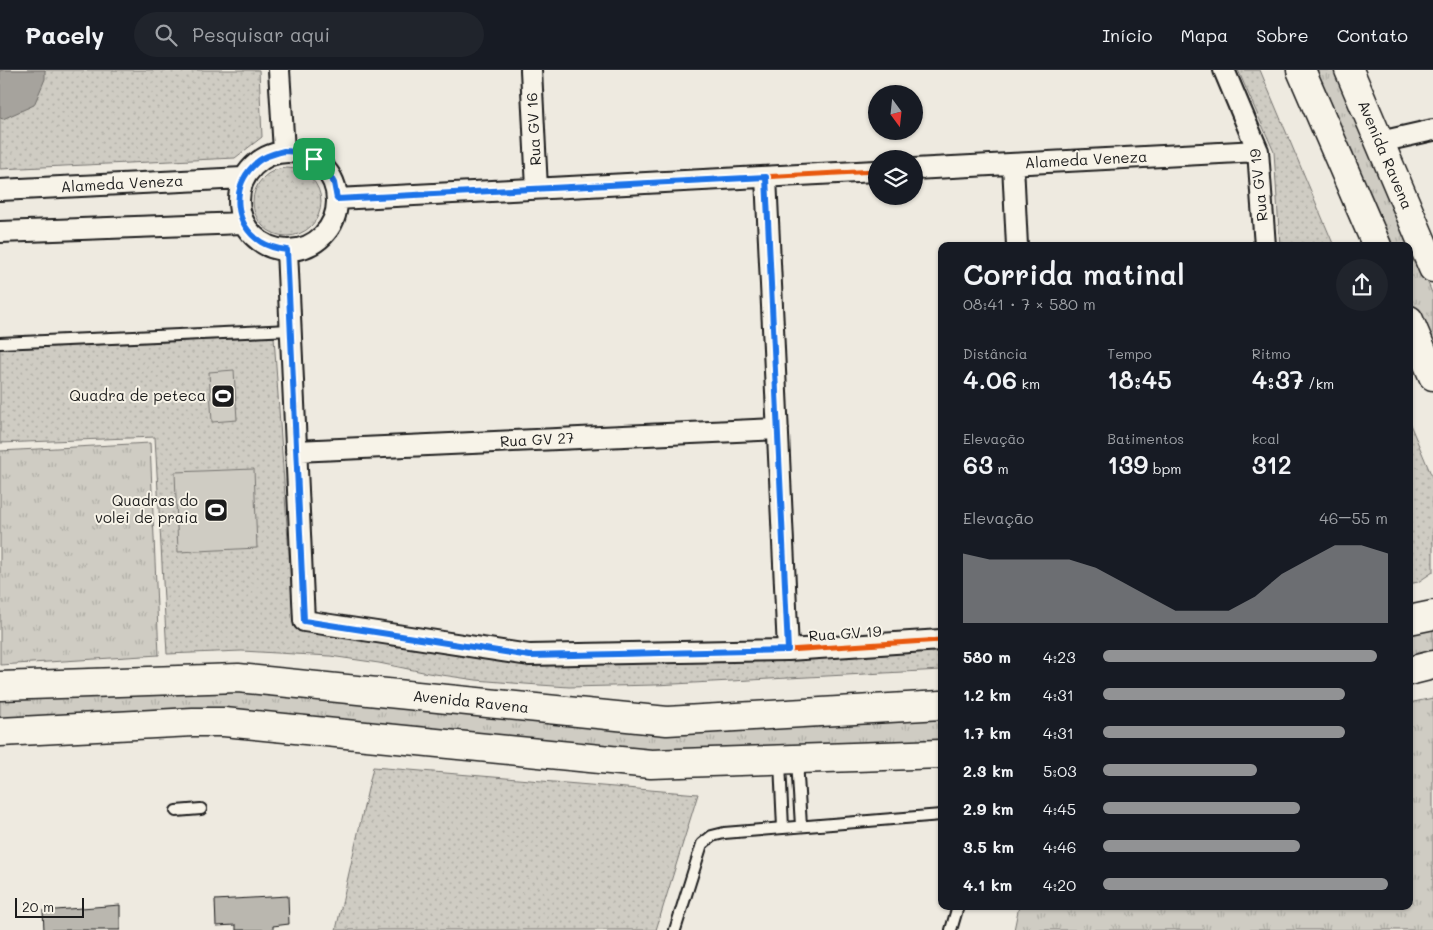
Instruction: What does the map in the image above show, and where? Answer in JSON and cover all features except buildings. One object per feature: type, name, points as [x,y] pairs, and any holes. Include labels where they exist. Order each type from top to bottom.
[{"type":"main road","points":[[1301,70],[1375,242]]},
{"type":"main road","name":"Avenida Ravena","points":[[1349,70],[1433,268]]},
{"type":"main road","points":[[1413,329],[1433,376]]},
{"type":"main road","points":[[1413,619],[1433,615]]},
{"type":"main road","points":[[1413,670],[1433,665]]},
{"type":"main road","name":"Avenida Ravena","points":[[0,686],[238,678],[667,721],[938,705]]},
{"type":"main road","points":[[0,732],[224,722],[651,764],[938,754]]},
{"type":"street","points":[[280,70],[284,151]]},
{"type":"street","name":"Rua GV 16","points":[[531,70],[537,188]]},
{"type":"street","name":"Rua GV 19","points":[[1224,70],[1258,151],[1265,242]]},
{"type":"street","points":[[1380,142],[1433,130]]},
{"type":"street","points":[[284,151],[299,152],[314,159],[326,169],[334,183],[337,199],[335,215],[328,229],[317,240],[303,248],[287,250],[273,248],[251,234],[243,223],[238,208],[238,193],[244,178],[254,165],[267,156],[284,151]]},
{"type":"street","name":"Alameda Veneza","points":[[923,169],[1258,151]]},
{"type":"street","points":[[1013,164],[1017,242]]},
{"type":"street","points":[[337,199],[868,171]]},
{"type":"street","points":[[766,177],[788,650]]},
{"type":"street","name":"Alameda Veneza","points":[[0,190],[244,178]]},
{"type":"street","points":[[0,232],[243,223]]},
{"type":"street","points":[[287,250],[296,451]]},
{"type":"street","name":"Rua GV 27","points":[[296,451],[778,429]]},
{"type":"street","name":"Rua GV 19","points":[[296,451],[304,621],[530,656],[788,650],[938,640]]},
{"type":"lane","points":[[0,343],[290,330]]},
{"type":"lane","points":[[789,759],[801,826]]},
{"type":"lane","points":[[783,828],[789,759]]},
{"type":"lane","points":[[176,812],[201,809]]},
{"type":"lane","points":[[675,930],[702,844],[712,836],[724,833],[938,815]]},
{"type":"lane","points":[[951,930],[957,910]]},
{"type":"green space","points":[[0,70],[259,70],[262,137],[235,158],[0,169]]},
{"type":"green space","points":[[1238,70],[1260,70],[1332,242],[1280,242],[1274,152]]},
{"type":"green space","points":[[1311,70],[1338,70],[1411,242],[1384,242]]},
{"type":"green space","points":[[287,168],[300,171],[311,178],[318,189],[321,202],[318,215],[311,226],[300,233],[287,236],[274,233],[263,226],[256,215],[253,202],[256,189],[263,178],[274,171]]},
{"type":"green space","points":[[1413,248],[1433,295],[1433,356],[1413,308]]},
{"type":"green space","points":[[274,337],[294,627],[526,664],[938,648],[938,670],[655,685],[569,687],[476,680],[330,656],[242,651],[167,654],[155,437],[0,443],[0,349]]},
{"type":"green space","name":"Quadra de peteca","points":[[234,370],[237,420],[212,422],[209,372]]},
{"type":"green space","points":[[1413,432],[1433,479],[1433,572],[1413,583]]},
{"type":"green space","points":[[150,443],[159,655],[0,665],[0,451]]},
{"type":"green space","name":"Quadras do volei de praia","points":[[254,469],[257,548],[178,552],[175,472]]},
{"type":"green space","points":[[1433,625],[1433,654],[1413,658],[1413,632]]},
{"type":"green space","points":[[212,687],[508,715],[938,715],[938,745],[700,754],[328,727],[0,726],[0,695]]},
{"type":"green space","points":[[1433,698],[1433,930],[1014,930],[1018,910],[1413,910],[1413,702]]},
{"type":"green space","points":[[373,767],[698,794],[656,930],[336,930]]},
{"type":"shaded area","points":[[0,70],[45,70],[45,79],[34,105],[3,119],[0,118]]},
{"type":"cycle path","points":[[337,199],[868,171]]},
{"type":"cycle path","points":[[287,250],[304,621],[529,655],[788,650],[938,640]]},
{"type":"place","name":"Quadra de peteca","points":[[223,396]]},
{"type":"place","name":"Quadras do volei de praia","points":[[216,510]]},
{"type":"route","points":[[284,151],[299,152],[314,159],[326,169],[334,183],[337,199],[766,177],[788,650],[530,656],[304,621],[287,250],[273,248],[251,234],[243,223],[238,208],[238,193],[244,178],[254,165],[267,156],[284,151]]}]
